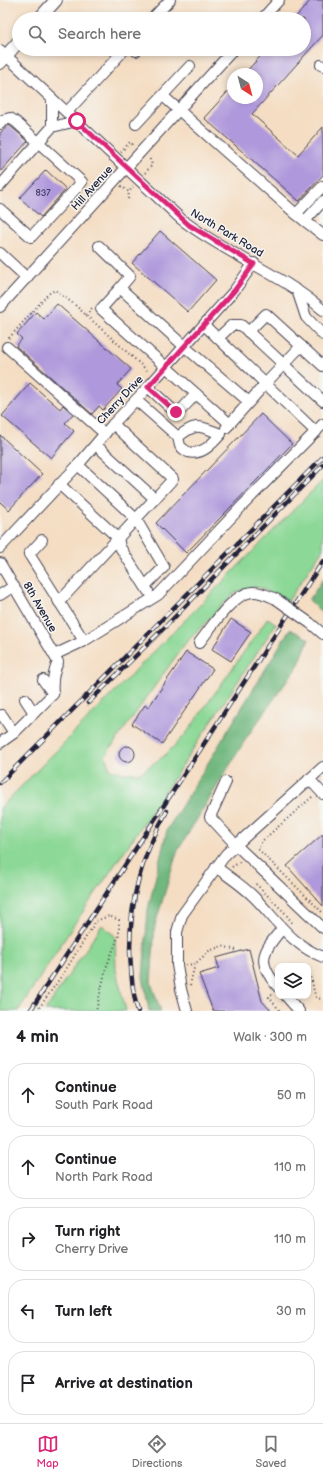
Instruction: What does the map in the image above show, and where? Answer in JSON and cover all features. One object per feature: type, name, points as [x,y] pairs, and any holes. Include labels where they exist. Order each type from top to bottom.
[{"type":"main road","points":[[45,12],[56,0]]},
{"type":"main road","points":[[2,56],[12,47]]},
{"type":"street","points":[[159,12],[170,0]]},
{"type":"street","points":[[267,12],[274,2]]},
{"type":"street","name":"North Park Road","points":[[2,56],[77,121],[189,225],[278,277],[309,298],[323,310]]},
{"type":"street","points":[[67,112],[119,56]]},
{"type":"street","name":"Hill Avenue","points":[[0,307],[228,56]]},
{"type":"street","points":[[136,124],[190,66]]},
{"type":"street","points":[[163,96],[296,214],[321,231]]},
{"type":"street","points":[[52,99],[52,127]]},
{"type":"street","points":[[0,124],[3,120],[10,118],[82,182],[31,238],[0,209]]},
{"type":"street","points":[[0,186],[52,127],[77,121]]},
{"type":"street","points":[[296,214],[323,186]]},
{"type":"street","points":[[305,221],[323,201]]},
{"type":"street","points":[[99,246],[130,276],[101,309],[230,424]]},
{"type":"street","points":[[0,253],[27,278]]},
{"type":"street","name":"Cherry Drive","points":[[0,548],[156,379],[234,291],[254,264]]},
{"type":"street","points":[[120,288],[249,402]]},
{"type":"street","points":[[297,290],[303,311],[323,335]]},
{"type":"street","points":[[248,332],[266,314],[323,366]]},
{"type":"street","points":[[204,325],[316,432]]},
{"type":"street","points":[[218,338],[232,325],[241,325],[323,401]]},
{"type":"street","points":[[136,400],[178,437],[180,446],[188,452],[198,451],[211,446],[283,364],[301,346]]},
{"type":"street","points":[[7,347],[105,434]]},
{"type":"street","points":[[148,387],[176,412],[181,410],[196,394]]},
{"type":"street","points":[[59,602],[173,479],[114,424]]},
{"type":"street","points":[[53,694],[52,685],[56,659],[158,595],[243,505],[323,424]]},
{"type":"street","points":[[178,437],[192,427],[200,427],[221,434]]},
{"type":"street","points":[[96,445],[155,499]]},
{"type":"street","points":[[78,465],[136,519],[164,567],[145,586]]},
{"type":"street","points":[[59,484],[118,538],[120,547],[152,598]]},
{"type":"street","points":[[42,540],[29,554],[84,642]]},
{"type":"street","name":"8th Avenue","points":[[0,563],[56,659]]},
{"type":"street","points":[[0,595],[14,586]]},
{"type":"street","points":[[199,643],[224,611],[236,599],[253,592],[265,594],[276,599],[323,634]]},
{"type":"street","points":[[43,680],[53,694]]},
{"type":"street","points":[[0,743],[14,734],[53,694]]},
{"type":"street","points":[[25,699],[34,713]]},
{"type":"street","points":[[2,715],[14,734]]},
{"type":"street","points":[[187,1011],[177,965],[177,932],[182,915],[216,867],[235,844],[323,767]]},
{"type":"street","points":[[309,779],[321,792]]},
{"type":"street","points":[[226,782],[210,816],[235,844],[323,928]]},
{"type":"street","points":[[216,867],[254,897],[282,929],[303,947],[314,954],[323,957]]},
{"type":"street","points":[[275,988],[265,970],[265,951],[282,929]]},
{"type":"street","points":[[289,999],[299,1011]]},
{"type":"path","points":[[128,199],[129,192]]},
{"type":"path","points":[[7,347],[8,340],[48,294],[55,290],[75,305],[156,379]]},
{"type":"path","points":[[321,792],[262,841],[258,849],[323,913]]},
{"type":"path","points":[[37,1011],[65,971],[96,921],[109,916],[119,920],[119,935],[106,968],[96,1011]]},
{"type":"path","points":[[185,961],[186,966],[195,964],[209,951],[222,946],[236,950]]},
{"type":"path","points":[[188,981],[190,988],[195,964]]},
{"type":"path","points":[[311,978],[312,988],[316,997],[323,1000]]},
{"type":"path","points":[[275,991],[269,997],[280,1011]]},
{"type":"green space","points":[[323,480],[323,549],[286,604],[263,589],[254,587],[244,589],[232,595],[184,645],[105,756],[110,769],[124,773],[140,773],[164,756],[186,734],[268,618],[276,624],[152,811],[77,920],[18,1011],[0,1011],[0,808]]},
{"type":"green space","points":[[323,579],[323,614],[309,600]]},
{"type":"green space","points":[[290,629],[309,639],[299,664],[247,737],[177,852],[155,925],[151,983],[161,1011],[149,1011],[143,977],[148,909],[167,830]]},
{"type":"green space","points":[[102,925],[115,936],[116,971],[126,1011],[45,1011]]},
{"type":"building","points":[[311,0],[323,0],[323,35],[311,48],[311,12],[300,12]]},
{"type":"building","points":[[261,56],[304,56],[263,102],[263,68],[250,68]]},
{"type":"building","points":[[227,93],[227,104],[261,104],[252,114],[298,155],[323,127],[323,175],[299,201],[204,118]]},
{"type":"building","points":[[9,125],[28,141],[0,172],[0,133]]},
{"type":"building","points":[[46,170],[66,189],[41,217],[20,198]]},
{"type":"building","points":[[160,231],[216,280],[188,312],[132,263]]},
{"type":"building","points":[[57,304],[131,369],[117,385],[122,389],[103,410],[99,406],[92,414],[16,346],[22,339],[17,334],[36,312],[44,319]]},
{"type":"building","points":[[30,383],[60,409],[63,405],[73,414],[65,423],[74,431],[51,458],[2,416]]},
{"type":"building","points":[[261,414],[292,444],[186,553],[156,523]]},
{"type":"building","points":[[0,435],[42,474],[9,510],[0,502]]},
{"type":"building","points":[[231,619],[251,632],[231,661],[212,649]]},
{"type":"building","points":[[186,652],[213,669],[162,744],[132,724],[145,705],[148,708]]},
{"type":"building","points":[[127,746],[133,748],[135,754],[133,760],[127,762],[121,760],[119,754],[121,748]]},
{"type":"building","points":[[323,834],[323,906],[287,866]]},
{"type":"building","points":[[249,949],[262,1001],[271,1011],[213,1011],[199,974],[219,968],[216,958]]},
{"type":"railway","points":[[0,783],[323,457]]},
{"type":"railway","points":[[88,703],[167,625],[323,465]]},
{"type":"railway","points":[[30,1011],[323,561]]},
{"type":"railway","points":[[138,1011],[133,989],[130,951],[132,913],[139,878],[144,862],[150,845],[167,811]]},
{"type":"route","points":[[77,121],[189,225],[254,264],[234,291],[148,387],[176,412]]}]
